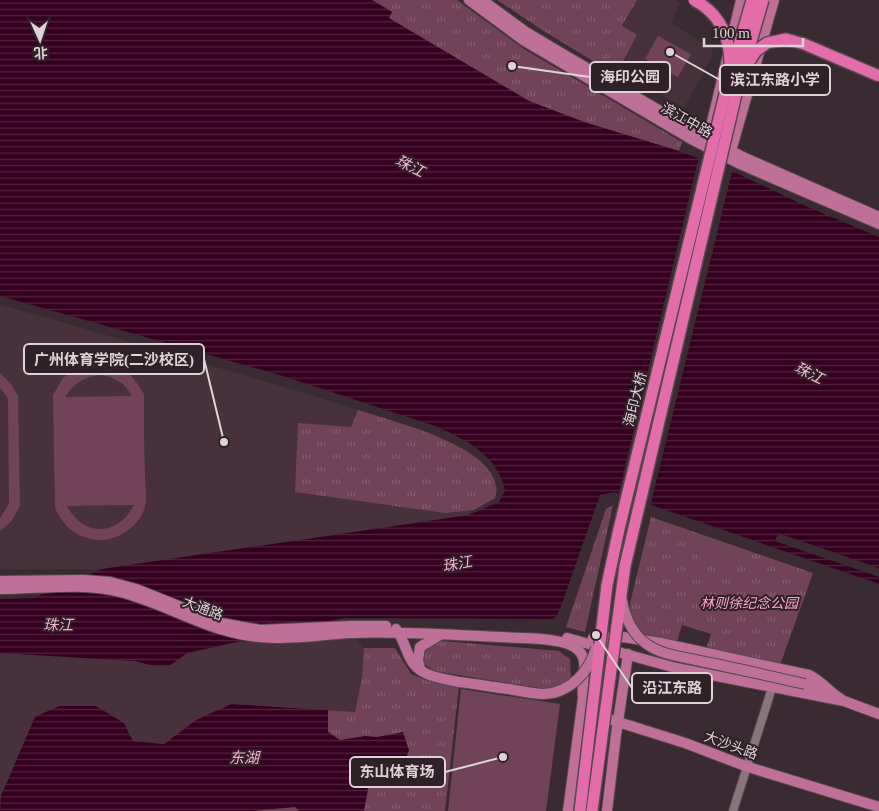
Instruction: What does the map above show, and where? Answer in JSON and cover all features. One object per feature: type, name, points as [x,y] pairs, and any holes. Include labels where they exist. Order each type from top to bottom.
[{"type":"highway","points":[[694,0],[714,14],[726,36],[731,90]]},
{"type":"highway","name":"海印大桥","points":[[592,811],[622,579],[752,0]]},
{"type":"highway","name":"海印大桥","points":[[580,811],[607,585],[626,498],[731,90],[763,0]]},
{"type":"highway","points":[[731,90],[756,51],[767,43],[786,39],[804,44],[879,76]]},
{"type":"main road","points":[[741,0],[735,18],[708,139],[716,152],[731,151],[774,0]]},
{"type":"main road","name":"滨江中路","points":[[475,1],[708,139],[879,217]]},
{"type":"main road","name":"滨江中路","points":[[475,1],[523,40],[691,139],[716,152],[879,224]]},
{"type":"main road","points":[[735,18],[739,27],[744,29],[756,31],[765,27]]},
{"type":"main road","points":[[622,579],[622,601],[627,620],[640,639],[652,648],[669,654],[805,684],[879,714]]},
{"type":"main road","name":"大通路","points":[[0,581],[90,587],[117,591],[138,597],[212,627],[240,635],[273,638],[350,630],[396,630]]},
{"type":"main road","name":"大通路","points":[[0,589],[41,585]]},
{"type":"main road","points":[[396,630],[526,633],[564,637],[623,638],[661,643],[800,673],[818,679],[831,692],[844,701]]},
{"type":"main road","points":[[396,630],[404,642],[410,658],[422,672],[434,677],[459,682],[538,694],[555,692],[569,686],[586,671],[594,656],[601,630]]},
{"type":"main road","points":[[396,630],[441,635],[556,642],[575,647],[580,652],[585,670],[583,697],[568,811]]},
{"type":"main road","points":[[422,672],[418,660],[420,647],[441,635]]},
{"type":"main road","points":[[564,637],[676,668],[844,701]]},
{"type":"main road","points":[[583,697],[587,678],[598,660],[608,655],[628,654]]},
{"type":"main road","points":[[607,811],[628,654]]},
{"type":"main road","name":"大沙头路","points":[[583,697],[585,705],[590,711],[599,716],[685,742],[748,766],[879,807]]},
{"type":"main road","points":[[579,726],[589,723],[600,724],[612,730],[616,735]]},
{"type":"street","points":[[733,811],[772,688]]},
{"type":"shaded area","points":[[637,0],[675,0],[680,2],[671,23],[712,49],[713,55],[684,108],[619,71],[637,35],[622,27]]},
{"type":"shaded area","points":[[0,305],[298,391],[433,434],[464,449],[482,461],[498,489],[495,498],[474,510],[469,510],[469,515],[102,569],[0,569]]},
{"type":"shaded area","points":[[356,636],[364,648],[362,677],[355,712],[231,704],[196,720],[164,744],[133,741],[123,723],[35,717],[1,796],[0,807],[0,653],[135,661],[154,666],[169,666],[187,653],[239,642],[281,642]]},
{"type":"green space","points":[[372,0],[457,0],[524,49],[682,142],[679,151],[584,122],[529,101],[388,18],[392,12]]},
{"type":"green space","points":[[497,0],[637,0],[622,26],[637,35],[616,75]]},
{"type":"green space","points":[[658,36],[691,54],[678,77],[645,59]]},
{"type":"green space","points":[[98,362],[114,365],[130,375],[144,394],[145,506],[143,513],[134,525],[121,535],[106,540],[91,539],[72,531],[55,508],[53,395],[63,378],[78,367]],"holes":[[[98,375],[118,381],[126,387],[132,396],[65,397],[79,382]],[[134,505],[119,523],[101,529],[91,528],[82,524],[67,506]]]},
{"type":"green space","points":[[0,373],[11,384],[18,396],[20,506],[11,522],[0,531],[0,518],[9,504],[8,398],[0,388]]},
{"type":"green space","points":[[358,410],[420,430],[467,452],[485,465],[495,481],[495,498],[474,510],[445,513],[295,492],[298,423],[351,427]]},
{"type":"green space","points":[[613,505],[585,632],[566,627],[606,509]]},
{"type":"green space","name":"林则徐纪念公园","points":[[651,517],[813,573],[780,665],[706,649],[711,634],[682,625],[677,642],[643,636],[633,621],[630,603]]},
{"type":"green space","points":[[705,537],[742,551],[735,570],[698,557]]},
{"type":"green space","points":[[443,641],[559,651],[570,659],[571,679],[560,686],[546,689],[434,671],[424,664],[422,653],[431,645]]},
{"type":"green space","name":"东湖","points":[[364,648],[395,648],[411,674],[428,681],[459,686],[445,811],[0,811],[0,807],[59,706],[96,706],[124,723],[133,741],[164,744],[196,720],[231,704],[355,712],[362,677]]},
{"type":"green space","points":[[461,689],[560,704],[546,811],[448,811]]},
{"type":"water","name":"珠江","points":[[0,0],[372,0],[392,12],[389,18],[529,101],[584,122],[679,151],[730,170],[810,208],[879,237],[879,584],[614,492],[600,495],[560,609],[556,617],[552,619],[344,618],[187,653],[169,666],[154,666],[135,661],[0,653],[0,599],[33,598],[102,569],[469,515],[499,502],[505,491],[502,479],[488,458],[469,443],[435,426],[283,376],[0,296]]},
{"type":"water","name":"东湖","points":[[231,704],[328,710],[328,732],[340,740],[365,736],[377,737],[403,732],[409,750],[400,777],[390,781],[382,777],[369,784],[364,811],[299,811],[295,807],[254,811],[0,811],[1,796],[35,717],[59,706],[96,706],[124,723],[133,741],[164,744],[196,720]]},
{"type":"pier","points":[[699,156],[733,168],[650,507],[618,496]]},
{"type":"pier","points":[[778,533],[879,568],[879,577],[775,541]]},
{"type":"place","name":"滨江东路小学","points":[[670,52]]},
{"type":"place","name":"海印公园","points":[[512,66]]},
{"type":"place","name":"广州体育学院(二沙校区)","points":[[224,442]]},
{"type":"place","name":"沿江东路","points":[[596,635]]},
{"type":"place","name":"东山体育场","points":[[503,757]]}]
